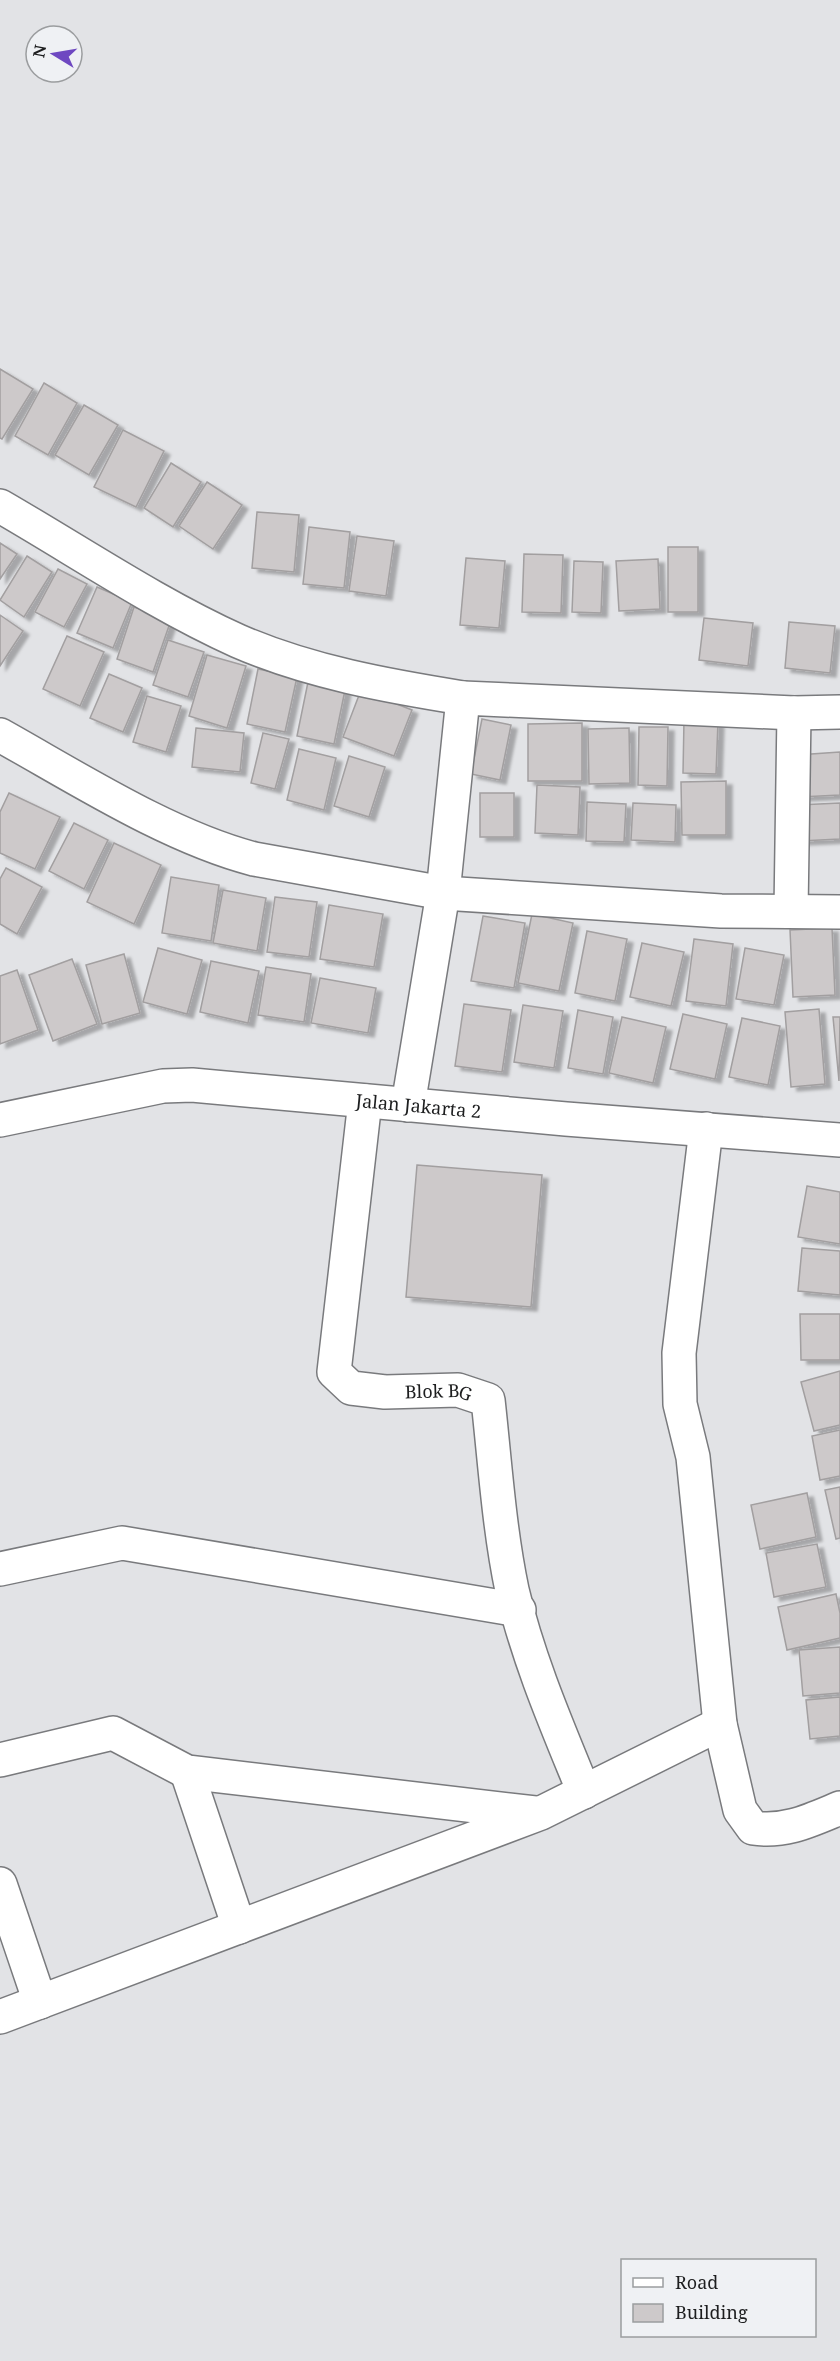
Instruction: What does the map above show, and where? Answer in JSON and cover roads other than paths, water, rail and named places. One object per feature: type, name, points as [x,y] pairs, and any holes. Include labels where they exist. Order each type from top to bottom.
[{"type":"street","points":[[0,506],[174,607],[239,641],[377,684],[463,698],[794,714],[840,712]]},
{"type":"street","points":[[408,1105],[443,893],[463,698]]},
{"type":"street","points":[[792,911],[794,714]]},
{"type":"street","points":[[0,735],[165,824],[233,854],[321,873],[443,893],[721,911],[840,912]]},
{"type":"street","name":"Jalan Jakarta 2","points":[[0,1120],[163,1086],[192,1084],[408,1105],[840,1140]]},
{"type":"street","name":"Blok BG","points":[[365,1101],[334,1372],[351,1388],[385,1392],[458,1390],[488,1400],[497,1490],[513,1590],[550,1708],[584,1791]]},
{"type":"street","points":[[706,1129],[679,1353],[680,1404],[693,1457],[720,1724],[740,1810],[753,1828],[772,1831],[800,1824],[840,1808]]},
{"type":"street","points":[[0,1569],[122,1543],[519,1610]]},
{"type":"street","points":[[0,2017],[541,1813],[720,1724]]},
{"type":"street","points":[[0,1760],[113,1733],[187,1772],[541,1813]]},
{"type":"street","points":[[187,1772],[238,1927]]},
{"type":"street","points":[[0,1884],[40,2002]]}]
